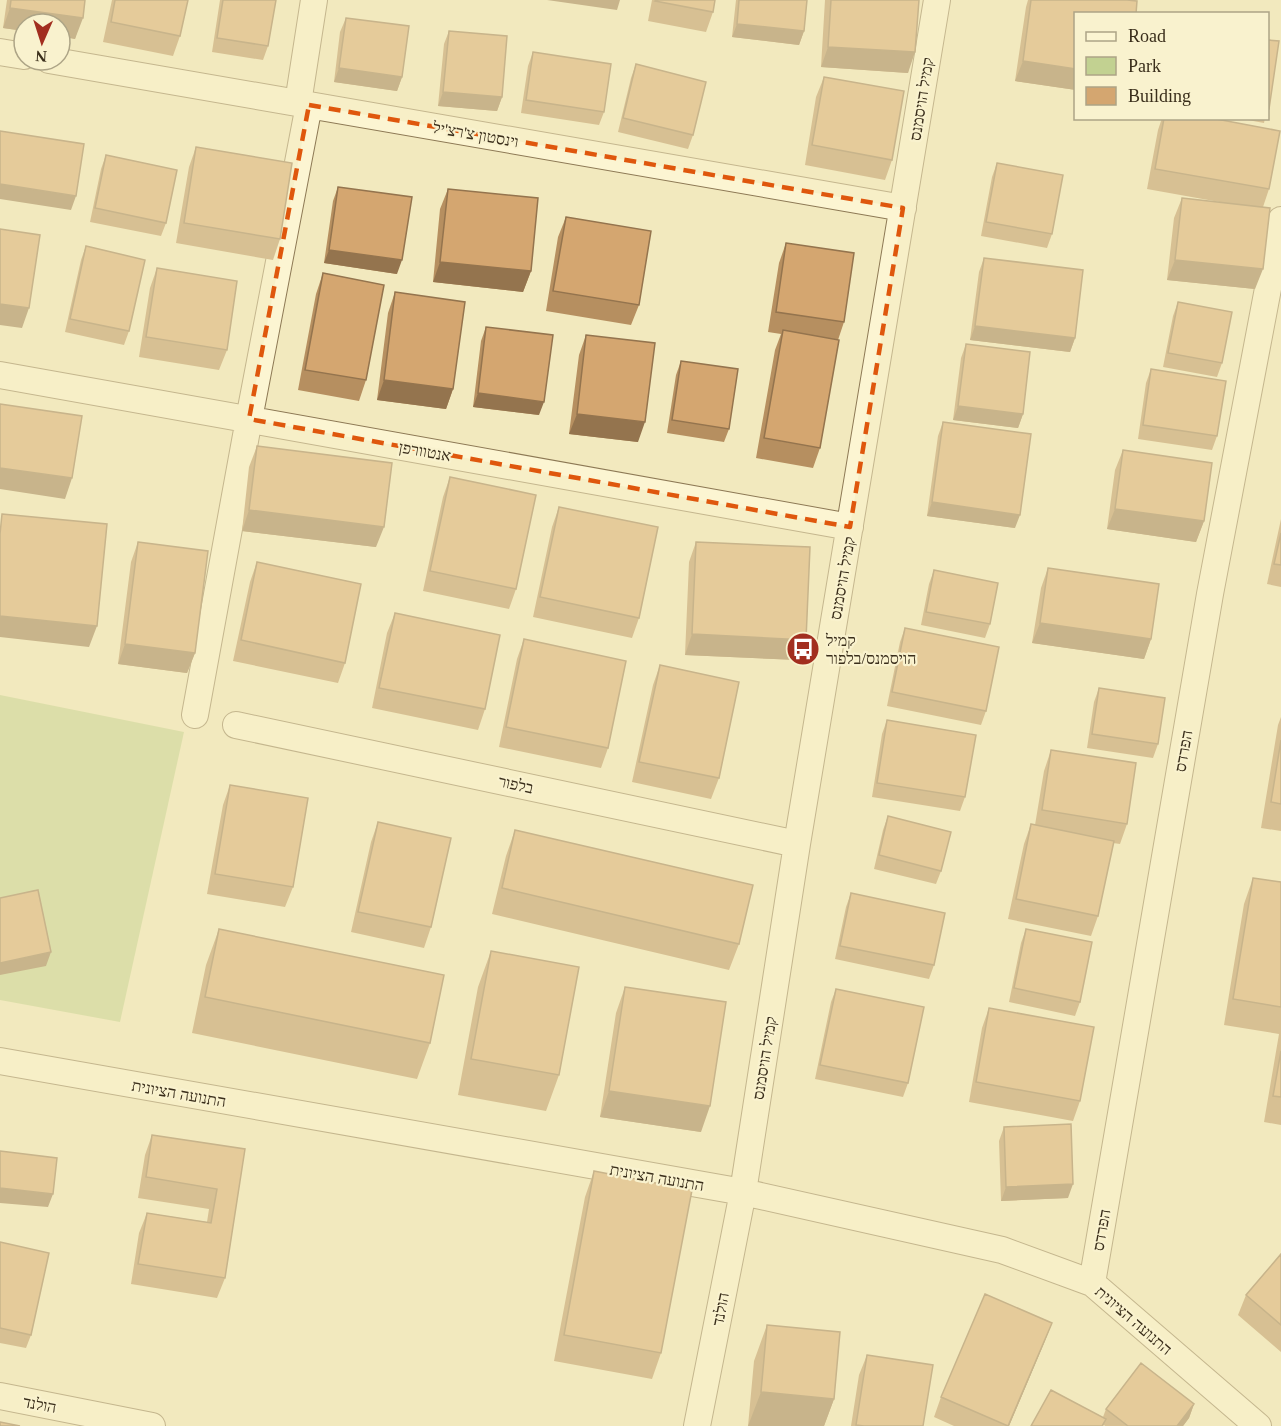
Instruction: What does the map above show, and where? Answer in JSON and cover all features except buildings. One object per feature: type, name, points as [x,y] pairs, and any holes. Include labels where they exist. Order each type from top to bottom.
[{"type":"street","points":[[195,715],[303,104],[314,0]]},
{"type":"street","name":"קמיל הויסמנס","points":[[743,1192],[796,843],[937,0]]},
{"type":"street","name":"וינסטון צ'רצ'יל","points":[[72,64],[903,208]]},
{"type":"street","name":"הפרדס","points":[[1092,1283],[1210,594],[1281,220]]},
{"type":"street","name":"אנטוורפן","points":[[0,375],[850,527]]},
{"type":"street","name":"בלפור","points":[[236,724],[796,843]]},
{"type":"street","name":"התנועה הציונית","points":[[0,1061],[743,1192],[1002,1250],[1092,1283],[1258,1426]]},
{"type":"street","name":"הולנד","points":[[697,1426],[743,1192]]},
{"type":"street","name":"הולנד","points":[[0,1396],[152,1426]]},
{"type":"highlighted area","points":[[309,105],[903,208],[850,527],[249,419]]},
{"type":"green space","points":[[0,695],[184,732],[120,1022],[0,1000]]},
{"type":"place","name":"קמיל הויסמנס/בלפור","points":[[803,649]]}]
